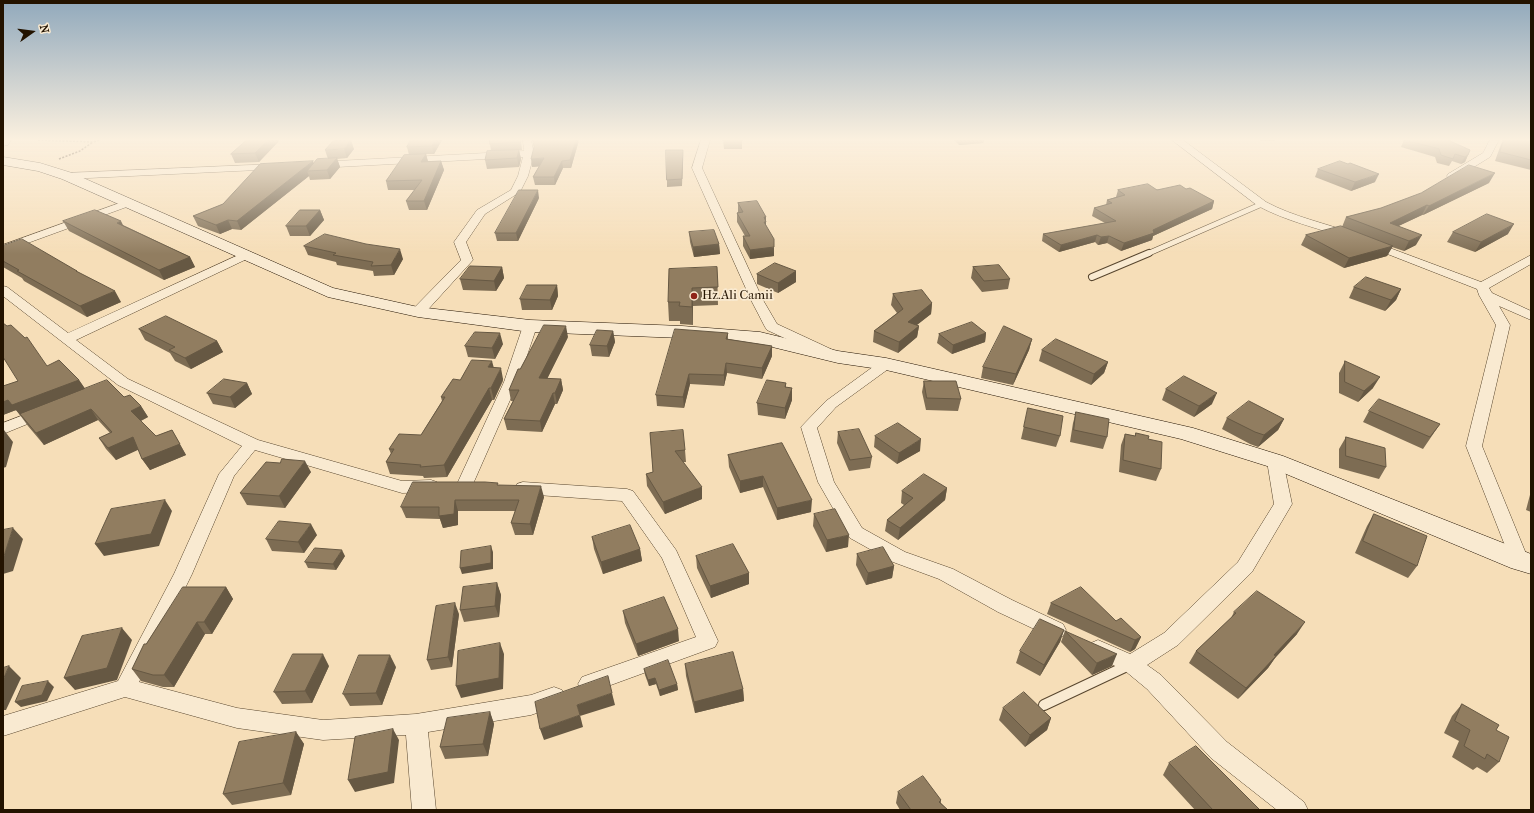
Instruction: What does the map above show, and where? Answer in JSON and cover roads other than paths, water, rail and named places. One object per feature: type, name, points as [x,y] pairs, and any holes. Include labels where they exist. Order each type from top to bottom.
[{"type":"street","points":[[71,178],[328,292],[418,312],[530,326],[682,332],[760,338],[838,357],[886,364],[1185,433],[1275,461],[1526,562]]},
{"type":"street","points":[[418,312],[467,260],[460,242],[466,231],[481,212],[515,192],[522,178]]},
{"type":"street","points":[[702,178],[757,300],[772,327],[838,357]]},
{"type":"street","points":[[1227,178],[1262,204],[1276,212],[1326,227],[1484,291],[1531,316]]},
{"type":"street","points":[[3,249],[128,204]]},
{"type":"street","points":[[1326,227],[1346,222]]},
{"type":"street","points":[[67,339],[245,256]]},
{"type":"street","points":[[1484,291],[1531,260]]},
{"type":"street","points":[[3,290],[67,339],[116,384],[252,444],[402,487],[473,485],[530,326]]},
{"type":"street","points":[[1484,291],[1503,325],[1474,446],[1526,562]]},
{"type":"street","points":[[886,364],[831,404],[809,427],[826,482],[856,533],[899,557],[946,574],[1005,606],[1131,664],[1154,682],[1219,750],[1296,810]]},
{"type":"street","points":[[3,429],[53,409]]},
{"type":"street","points":[[125,688],[183,574],[227,474],[252,444]]},
{"type":"street","points":[[1131,664],[1172,639],[1245,567],[1283,504],[1275,461]]},
{"type":"street","points":[[3,726],[125,688],[237,718],[323,730],[416,724],[531,705],[708,641],[670,556],[627,495],[512,487]]},
{"type":"street","points":[[416,724],[424,810]]},
{"type":"lane","points":[[1092,277],[1262,204]]},
{"type":"lane","points":[[1044,705],[1131,664]]},
{"type":"place","name":"Hz.Ali Camii","points":[[694,296]]}]
